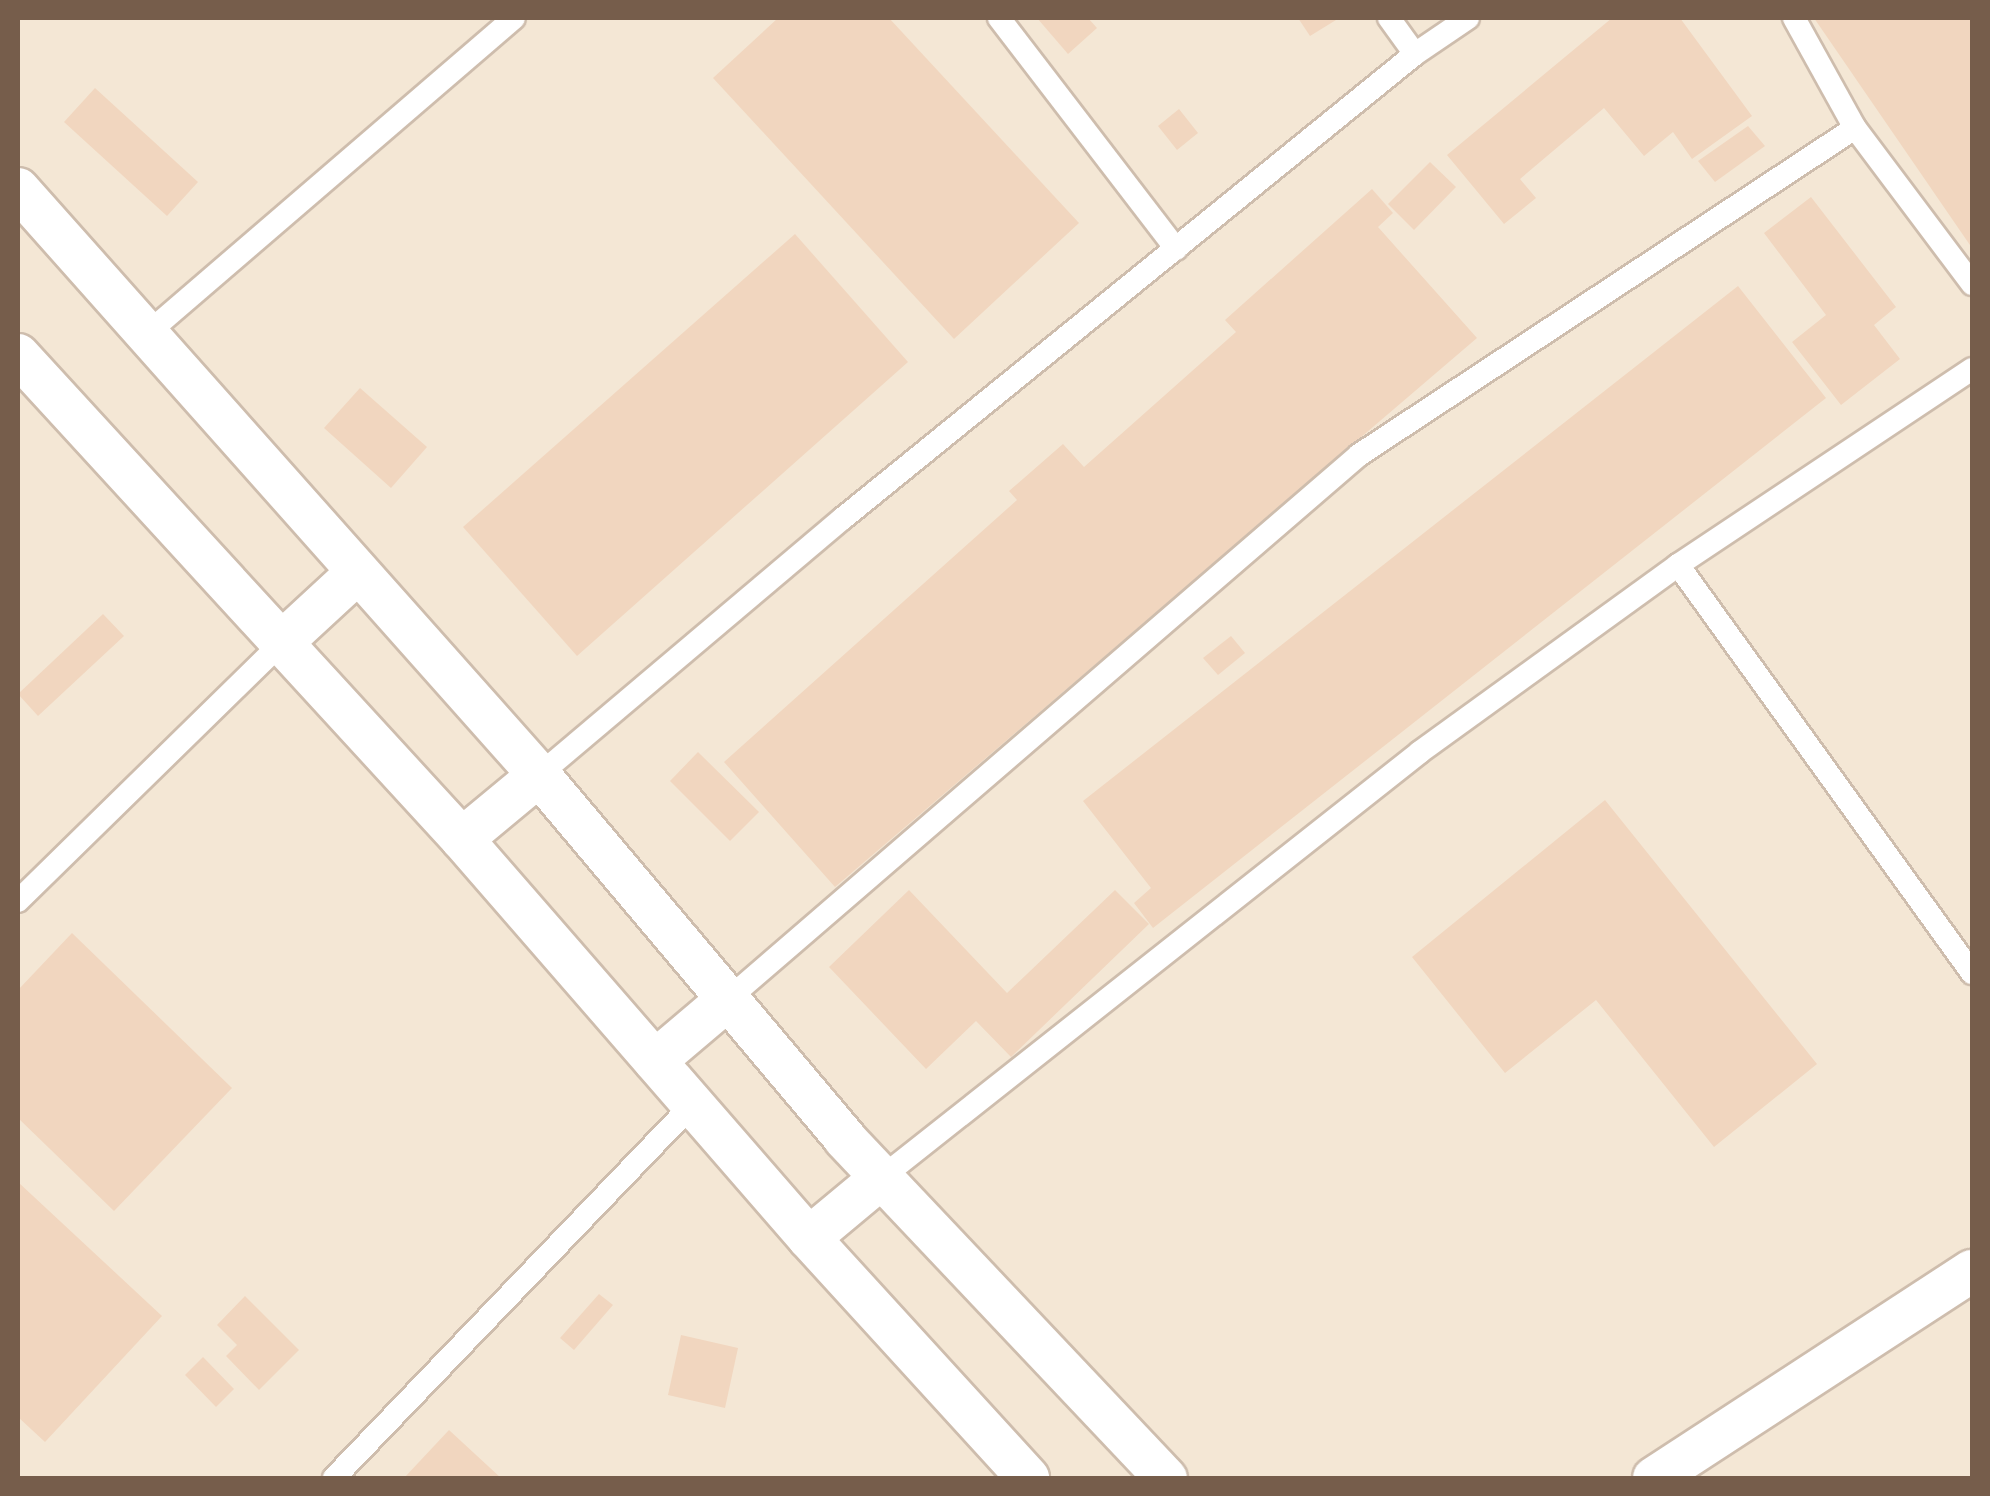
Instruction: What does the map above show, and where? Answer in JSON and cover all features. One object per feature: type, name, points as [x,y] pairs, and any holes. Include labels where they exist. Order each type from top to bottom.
[{"type":"street","points":[[18,189],[539,775],[726,1000],[881,1178],[1166,1478]]},
{"type":"street","points":[[18,355],[462,839],[809,1238],[1028,1478]]},
{"type":"street","points":[[280,644],[357,573]]},
{"type":"street","points":[[462,839],[539,775]]},
{"type":"street","points":[[655,1061],[726,1000]]},
{"type":"street","points":[[809,1238],[881,1178]]},
{"type":"street","points":[[1654,1478],[1972,1271]]},
{"type":"lane","points":[[149,332],[514,18]]},
{"type":"lane","points":[[999,18],[1176,249]]},
{"type":"lane","points":[[1389,18],[1415,54]]},
{"type":"lane","points":[[539,775],[842,519],[1415,54],[1468,18]]},
{"type":"lane","points":[[1794,18],[1855,128],[1972,284]]},
{"type":"lane","points":[[726,1000],[1359,455],[1855,128]]},
{"type":"lane","points":[[881,1178],[1420,752],[1678,565],[1972,368]]},
{"type":"lane","points":[[1678,565],[1972,973]]},
{"type":"lane","points":[[18,901],[280,644]]},
{"type":"lane","points":[[334,1478],[692,1105]]},
{"type":"shaded area","points":[[18,18],[1972,18],[1972,1478],[18,1478]]},
{"type":"building","points":[[778,18],[889,18],[1079,223],[954,339],[713,78]]},
{"type":"building","points":[[1037,18],[1088,18],[1097,28],[1068,54]]},
{"type":"building","points":[[1298,18],[1334,18],[1336,20],[1310,36]]},
{"type":"building","points":[[1612,18],[1680,18],[1752,116],[1692,159],[1673,132],[1644,156],[1604,108],[1520,179],[1536,198],[1504,224],[1447,155]]},
{"type":"building","points":[[1814,18],[1972,18],[1972,248]]},
{"type":"building","points":[[95,88],[198,182],[167,216],[64,122]]},
{"type":"building","points":[[1179,109],[1198,133],[1177,150],[1158,126]]},
{"type":"building","points":[[1748,126],[1765,146],[1715,182],[1698,161]]},
{"type":"building","points":[[1430,162],[1456,187],[1414,230],[1388,204]]},
{"type":"building","points":[[1372,189],[1393,213],[1378,227],[1477,338],[835,887],[724,762],[1017,500],[1009,491],[1063,444],[1084,467],[1236,332],[1225,320]]},
{"type":"building","points":[[1811,197],[1896,307],[1874,325],[1900,359],[1841,405],[1792,342],[1826,315],[1764,233]]},
{"type":"building","points":[[795,234],[908,362],[577,656],[463,527]]},
{"type":"building","points":[[1738,286],[1826,398],[1153,928],[1134,903],[1151,888],[1083,801]]},
{"type":"building","points":[[360,388],[427,447],[391,488],[324,428]]},
{"type":"building","points":[[103,614],[124,636],[38,716],[18,694]]},
{"type":"building","points":[[1231,636],[1245,653],[1218,675],[1203,658]]},
{"type":"building","points":[[698,752],[759,812],[730,841],[670,781]]},
{"type":"building","points":[[1605,800],[1817,1064],[1714,1147],[1596,1000],[1505,1073],[1412,957]]},
{"type":"building","points":[[909,890],[1007,993],[1115,890],[1149,924],[1011,1057],[976,1021],[926,1069],[829,967]]},
{"type":"building","points":[[72,933],[232,1088],[114,1211],[18,1118],[18,990]]},
{"type":"building","points":[[18,1182],[162,1316],[45,1442],[18,1417]]},
{"type":"building","points":[[599,1294],[613,1305],[574,1350],[560,1338]]},
{"type":"building","points":[[245,1296],[299,1350],[259,1390],[226,1356],[237,1345],[217,1325]]},
{"type":"building","points":[[681,1335],[738,1348],[725,1408],[668,1395]]},
{"type":"building","points":[[203,1357],[234,1389],[216,1407],[185,1375]]},
{"type":"building","points":[[449,1430],[501,1478],[404,1478]]}]
